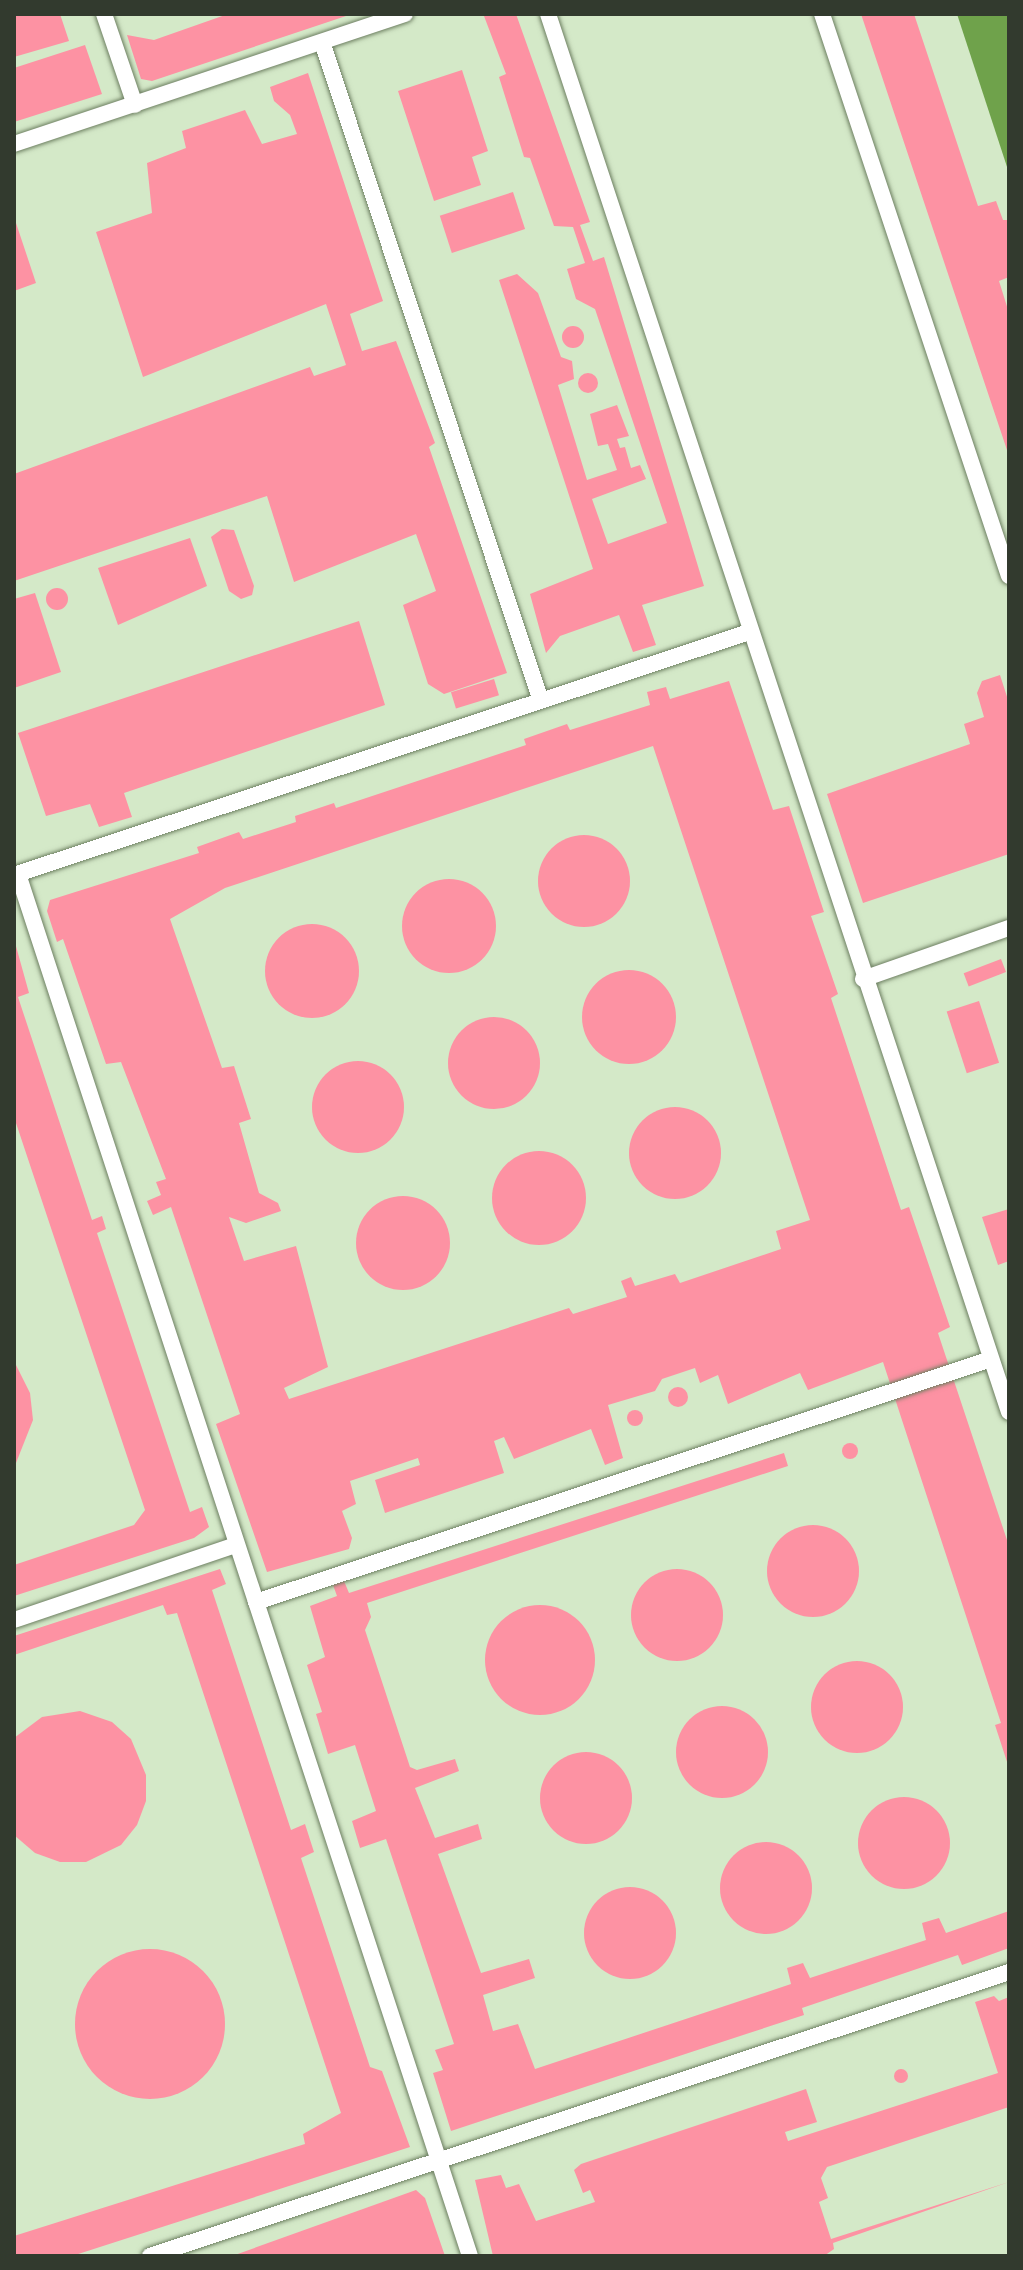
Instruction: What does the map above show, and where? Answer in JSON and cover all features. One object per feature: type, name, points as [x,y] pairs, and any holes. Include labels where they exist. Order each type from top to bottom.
[{"type":"lane","points":[[104,14],[135,105]]},
{"type":"lane","points":[[14,144],[405,14]]},
{"type":"lane","points":[[548,14],[863,979],[1009,1412]]},
{"type":"lane","points":[[822,14],[1009,576]]},
{"type":"lane","points":[[322,42],[541,701]]},
{"type":"lane","points":[[470,2256],[16,875],[749,632]]},
{"type":"lane","points":[[863,979],[1009,928]]},
{"type":"lane","points":[[256,1602],[991,1359]]},
{"type":"lane","points":[[14,1620],[236,1545]]},
{"type":"lane","points":[[150,2256],[1009,1972]]},
{"type":"shaded area","points":[[957,14],[1009,14],[1009,173]]},
{"type":"building","points":[[14,14],[60,14],[69,41],[14,57]]},
{"type":"building","points":[[228,14],[349,15],[152,81],[141,79],[127,35],[154,40]]},
{"type":"building","points":[[516,14],[590,222],[580,225],[593,261],[604,257],[704,586],[642,605],[656,645],[633,652],[619,615],[560,636],[546,653],[530,594],[593,569],[499,280],[517,274],[538,293],[561,357],[572,361],[574,379],[558,385],[587,480],[617,470],[608,444],[598,446],[590,414],[617,405],[629,436],[617,439],[620,448],[625,447],[631,468],[640,465],[646,479],[592,499],[608,544],[667,523],[595,309],[576,299],[567,269],[585,263],[573,227],[554,226],[530,158],[524,157],[499,77],[506,74],[484,16]]},
{"type":"building","points":[[861,14],[914,14],[978,206],[996,201],[1003,220],[1009,220],[1009,277],[999,281],[1009,313],[1009,456]]},
{"type":"building","points":[[85,45],[102,94],[14,122],[14,68]]},
{"type":"building","points":[[462,70],[488,151],[472,157],[481,185],[434,201],[398,91]]},
{"type":"building","points":[[308,73],[383,301],[350,314],[362,351],[396,341],[435,443],[429,447],[507,673],[444,694],[428,684],[403,605],[436,591],[416,534],[294,582],[267,496],[14,581],[14,474],[310,367],[314,376],[346,365],[326,304],[143,377],[96,232],[152,213],[147,163],[186,148],[182,131],[245,110],[262,144],[297,134],[290,115],[274,101],[270,87]]},
{"type":"building","points":[[513,192],[525,229],[452,253],[440,216]]},
{"type":"building","points":[[14,217],[36,283],[14,291]]},
{"type":"building","points":[[573,326],[584,337],[573,348],[562,337]]},
{"type":"building","points":[[588,373],[595,376],[598,383],[595,390],[588,393],[581,390],[578,383],[581,376]]},
{"type":"building","points":[[222,529],[234,530],[254,586],[252,595],[241,599],[229,591],[211,537]]},
{"type":"building","points":[[190,538],[207,586],[118,625],[98,568]]},
{"type":"building","points":[[53,588],[61,588],[68,599],[61,610],[53,610],[46,603],[46,595]]},
{"type":"building","points":[[35,593],[61,672],[14,688],[14,599]]},
{"type":"building","points":[[359,621],[385,705],[124,793],[132,817],[99,827],[90,804],[46,816],[18,733]]},
{"type":"building","points":[[1000,675],[1009,703],[1009,854],[863,903],[827,794],[970,744],[964,724],[984,717],[977,693],[982,681]]},
{"type":"building","points":[[494,679],[499,695],[456,708],[451,692]]},
{"type":"building","points":[[729,681],[773,810],[789,806],[824,912],[811,916],[838,994],[831,998],[901,1210],[909,1207],[950,1327],[938,1333],[1009,1546],[1009,1768],[995,1725],[1001,1723],[883,1362],[808,1390],[800,1373],[728,1404],[718,1375],[700,1383],[695,1368],[662,1379],[655,1391],[608,1405],[623,1458],[605,1465],[591,1429],[514,1459],[504,1437],[494,1441],[504,1473],[385,1513],[375,1480],[420,1465],[418,1458],[350,1481],[356,1504],[342,1511],[352,1538],[349,1549],[267,1572],[216,1424],[240,1414],[171,1207],[153,1215],[147,1201],[161,1195],[156,1182],[166,1179],[121,1062],[106,1064],[63,939],[57,942],[47,911],[50,900],[199,853],[197,847],[239,832],[243,839],[296,822],[295,816],[334,803],[336,808],[526,745],[524,739],[567,724],[570,730],[650,705],[647,692],[666,687],[670,699]],"holes":[[[653,746],[810,1220],[776,1231],[781,1249],[680,1283],[675,1274],[635,1286],[631,1277],[621,1281],[627,1297],[573,1314],[569,1308],[289,1399],[284,1388],[328,1367],[296,1246],[244,1261],[229,1217],[246,1223],[281,1211],[278,1203],[259,1193],[239,1123],[251,1119],[234,1066],[222,1068],[170,919],[225,888]]]},
{"type":"building","points":[[584,835],[602,838],[617,848],[627,863],[630,881],[627,899],[617,914],[602,924],[584,927],[566,924],[551,914],[541,899],[538,881],[541,863],[551,848],[566,838]]},
{"type":"building","points":[[449,879],[467,883],[482,893],[492,908],[496,926],[492,944],[482,959],[467,969],[449,973],[431,969],[416,959],[406,944],[402,926],[406,908],[416,893],[431,883]]},
{"type":"building","points":[[312,924],[330,928],[345,938],[355,953],[359,971],[355,989],[345,1004],[330,1014],[312,1018],[294,1014],[279,1004],[269,989],[265,971],[269,953],[279,938],[294,928]]},
{"type":"building","points":[[14,939],[29,993],[18,997],[92,1220],[102,1216],[106,1229],[97,1233],[190,1512],[202,1507],[209,1527],[194,1538],[14,1596],[14,1565],[134,1525],[145,1510],[14,1117]]},
{"type":"building","points":[[1001,959],[1006,972],[969,986],[964,973]]},
{"type":"building","points":[[629,970],[647,974],[662,984],[672,999],[676,1017],[672,1035],[662,1050],[647,1060],[629,1064],[611,1060],[596,1050],[586,1035],[582,1017],[586,999],[596,984],[611,974]]},
{"type":"building","points":[[979,1001],[999,1063],[967,1073],[947,1012]]},
{"type":"building","points":[[494,1017],[512,1020],[527,1030],[537,1045],[540,1063],[537,1081],[527,1096],[512,1106],[494,1109],[476,1106],[461,1096],[451,1081],[448,1063],[451,1045],[461,1030],[476,1020]]},
{"type":"building","points":[[349,1061],[367,1061],[384,1068],[397,1081],[404,1107],[397,1133],[384,1146],[367,1153],[349,1153],[332,1146],[319,1133],[312,1116],[312,1098],[319,1081],[332,1068]]},
{"type":"building","points":[[675,1107],[693,1111],[707,1121],[717,1135],[721,1153],[717,1171],[707,1185],[693,1195],[675,1199],[657,1195],[643,1185],[633,1171],[629,1153],[633,1135],[643,1121],[657,1111]]},
{"type":"building","points":[[539,1151],[557,1155],[572,1165],[582,1180],[586,1198],[582,1216],[572,1231],[557,1241],[539,1245],[521,1241],[506,1231],[496,1216],[492,1198],[496,1180],[506,1165],[521,1155]]},
{"type":"building","points":[[403,1196],[421,1200],[436,1210],[446,1225],[450,1243],[446,1261],[436,1276],[421,1286],[403,1290],[385,1286],[370,1276],[360,1261],[356,1243],[360,1225],[370,1210],[385,1200]]},
{"type":"building","points":[[1009,1209],[1009,1261],[998,1265],[982,1217]]},
{"type":"building","points":[[14,1361],[30,1393],[33,1420],[14,1468]]},
{"type":"building","points":[[678,1387],[685,1390],[688,1397],[685,1404],[678,1407],[671,1404],[668,1397],[671,1390]]},
{"type":"building","points":[[635,1410],[641,1412],[641,1424],[635,1426],[629,1424],[627,1418],[629,1412]]},
{"type":"building","points":[[850,1443],[856,1445],[856,1457],[850,1459],[844,1457],[842,1451],[844,1445]]},
{"type":"building","points":[[784,1453],[788,1466],[367,1603],[371,1617],[365,1630],[410,1767],[417,1770],[455,1759],[459,1771],[415,1788],[435,1838],[478,1824],[482,1839],[438,1854],[481,1973],[529,1959],[535,1978],[483,1995],[493,2031],[518,2024],[535,2069],[791,1984],[787,1968],[803,1963],[810,1978],[926,1940],[922,1923],[939,1918],[946,1933],[1009,1911],[1009,1948],[962,1965],[958,1955],[802,2008],[804,2015],[451,2131],[433,2073],[443,2070],[435,2050],[454,2044],[386,1839],[360,1848],[352,1821],[376,1811],[355,1745],[328,1754],[316,1714],[322,1712],[307,1665],[325,1657],[310,1606],[337,1596],[333,1585],[344,1581],[349,1593]]},
{"type":"building","points":[[813,1525],[831,1528],[846,1538],[856,1553],[859,1571],[856,1589],[846,1604],[831,1614],[813,1617],[795,1614],[780,1604],[770,1589],[767,1571],[770,1553],[780,1538],[795,1528]]},
{"type":"building","points":[[220,1569],[226,1584],[212,1590],[291,1830],[305,1824],[314,1852],[301,1858],[370,2067],[382,2071],[410,2147],[72,2256],[14,2256],[14,2236],[305,2144],[303,2134],[341,2113],[177,1613],[167,1615],[163,1605],[14,1655],[14,1636]]},
{"type":"building","points":[[677,1569],[695,1573],[710,1582],[719,1597],[723,1615],[719,1633],[710,1648],[695,1657],[677,1661],[659,1657],[644,1648],[635,1633],[631,1615],[635,1597],[644,1582],[659,1573]]},
{"type":"building","points":[[540,1605],[561,1609],[579,1621],[591,1639],[595,1660],[591,1681],[579,1699],[561,1711],[540,1715],[519,1711],[501,1699],[489,1681],[485,1660],[489,1639],[501,1621],[519,1609]]},
{"type":"building","points":[[857,1661],[883,1669],[895,1681],[903,1707],[895,1733],[883,1745],[857,1753],[831,1745],[819,1733],[811,1707],[819,1681],[831,1669]]},
{"type":"building","points":[[722,1706],[740,1709],[755,1719],[765,1734],[768,1752],[765,1770],[755,1785],[740,1795],[722,1798],[704,1795],[689,1785],[679,1770],[676,1752],[679,1734],[689,1719],[704,1709]]},
{"type":"building","points":[[80,1711],[112,1722],[131,1739],[146,1775],[146,1801],[137,1825],[121,1845],[86,1862],[60,1862],[35,1853],[14,1835],[14,1738],[42,1717]]},
{"type":"building","points":[[586,1752],[604,1755],[619,1765],[629,1780],[632,1798],[629,1816],[619,1831],[604,1841],[586,1844],[568,1841],[553,1831],[543,1816],[540,1798],[543,1780],[553,1765],[568,1755]]},
{"type":"building","points":[[895,1797],[913,1797],[930,1804],[943,1817],[950,1843],[943,1869],[930,1882],[913,1889],[895,1889],[878,1882],[865,1869],[858,1852],[858,1834],[865,1817],[878,1804]]},
{"type":"building","points":[[766,1842],[784,1845],[799,1855],[809,1870],[812,1888],[809,1906],[799,1921],[784,1931],[766,1934],[748,1931],[733,1921],[723,1906],[720,1888],[723,1870],[733,1855],[748,1845]]},
{"type":"building","points":[[630,1887],[648,1890],[663,1900],[673,1915],[676,1933],[673,1951],[663,1966],[648,1976],[630,1979],[612,1976],[597,1966],[587,1951],[584,1933],[587,1915],[597,1900],[612,1890]]},
{"type":"building","points":[[150,1949],[179,1955],[203,1971],[219,1995],[225,2024],[219,2053],[203,2077],[179,2093],[150,2099],[121,2093],[97,2077],[81,2053],[75,2024],[81,1995],[97,1971],[121,1955]]},
{"type":"building","points":[[994,1996],[999,2001],[1009,1997],[1009,2107],[827,2167],[821,2178],[828,2198],[819,2202],[831,2239],[1009,2182],[833,2243],[834,2249],[824,2256],[493,2256],[475,2180],[501,2175],[506,2188],[519,2184],[536,2221],[595,2202],[590,2190],[583,2193],[574,2170],[581,2164],[806,2089],[817,2122],[785,2132],[788,2141],[998,2073],[975,2002]]},
{"type":"building","points":[[901,2069],[908,2076],[901,2083],[894,2076]]},
{"type":"building","points":[[416,2190],[425,2198],[445,2256],[232,2256]]}]
